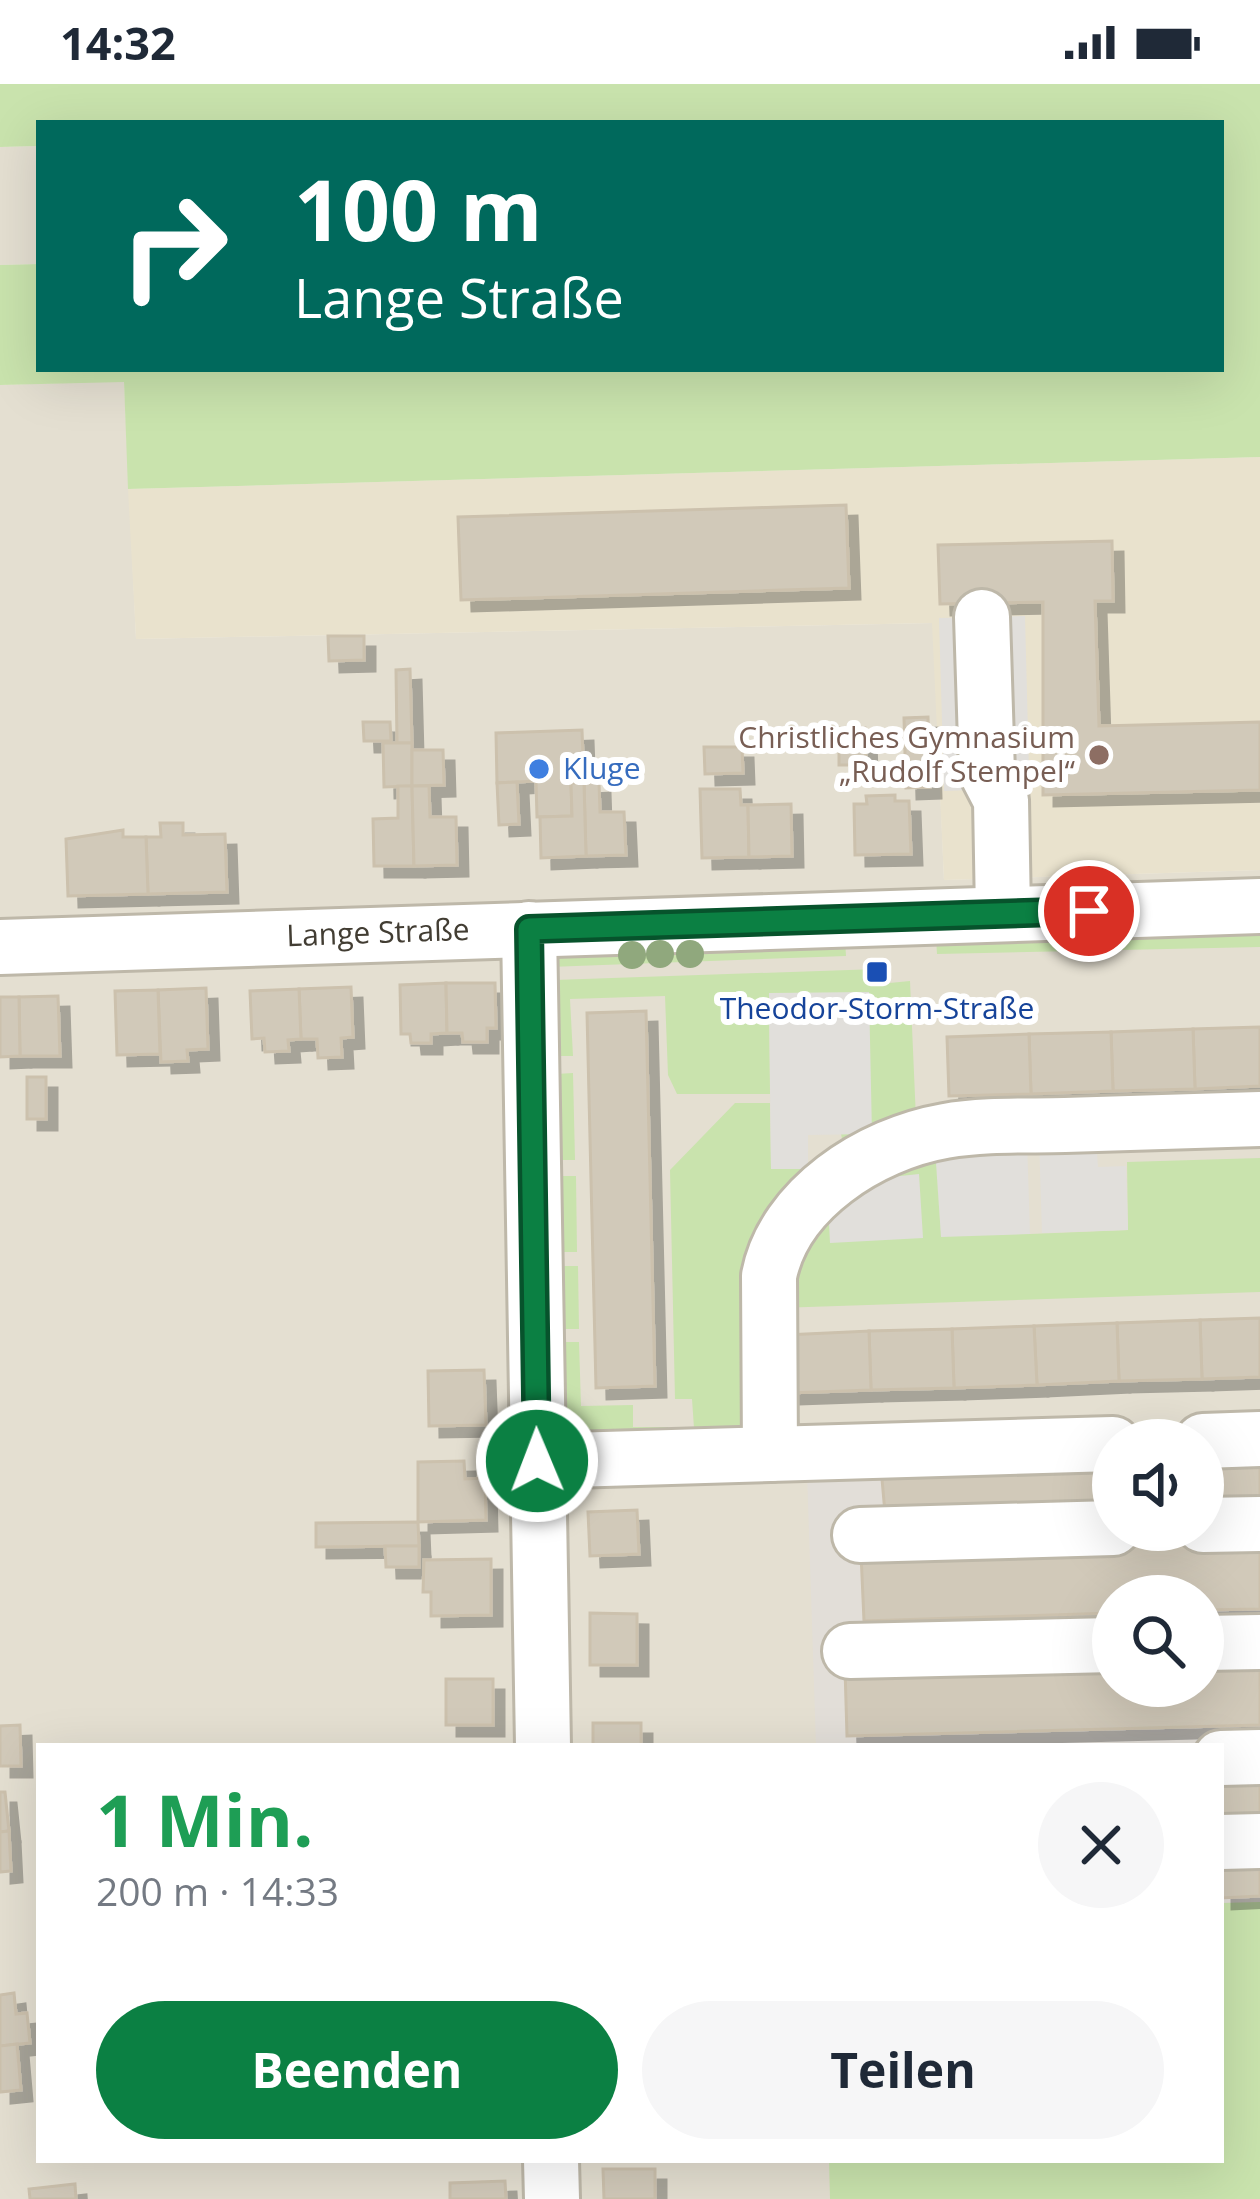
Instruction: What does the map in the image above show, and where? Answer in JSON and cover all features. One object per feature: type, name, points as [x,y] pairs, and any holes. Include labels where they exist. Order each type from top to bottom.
[{"type":"street","points":[[982,617],[987,772],[1001,800],[1004,913]]},
{"type":"street","name":"Lange Straße","points":[[0,947],[1260,906]]},
{"type":"street","points":[[529,929],[542,1743]]},
{"type":"street","points":[[770,1454],[769,1276],[774,1250],[789,1221],[837,1179],[879,1155],[948,1130],[1260,1119]]},
{"type":"street","points":[[1224,1440],[1260,1439]]},
{"type":"street","points":[[537,1461],[1092,1445]]},
{"type":"street","points":[[1224,1525],[1260,1524]]},
{"type":"street","points":[[860,1535],[1092,1529]]},
{"type":"street","points":[[1224,1643],[1260,1642]]},
{"type":"street","points":[[850,1651],[1092,1646]]},
{"type":"street","points":[[1224,1758],[1260,1756]]},
{"type":"street","points":[[1224,1842],[1260,1841]]},
{"type":"street","points":[[551,2163],[552,2199]]},
{"type":"shaded area","points":[[36,146],[36,264],[0,265],[0,147]]},
{"type":"shaded area","points":[[124,381],[136,639],[933,623],[944,880],[1260,870],[1260,2199],[0,2199],[0,385]]},
{"type":"shaded area","name":"Christliches Gymnasium „Rudolf Stempel“","points":[[1260,457],[1260,870],[944,880],[932,623],[136,639],[128,489]]},
{"type":"shaded area","points":[[1025,616],[1029,772],[973,773],[972,790],[944,791],[939,618]]},
{"type":"shaded area","points":[[869,992],[872,1134],[808,1135],[808,1169],[771,1169],[769,993]]},
{"type":"shaded area","points":[[1096,1137],[1098,1167],[1126,1166],[1128,1230],[1042,1233],[1039,1139]]},
{"type":"shaded area","points":[[1027,1140],[1030,1234],[941,1237],[935,1148]]},
{"type":"shaded area","points":[[919,1174],[923,1238],[830,1243],[828,1203],[853,1201],[891,1177]]},
{"type":"shaded area","points":[[1260,1457],[1260,1902],[1224,1903],[1224,1743],[816,1743],[807,1472],[1092,1463],[1092,1551],[1224,1551],[1224,1458]]},
{"type":"green space","points":[[0,84],[1260,84],[1260,457],[128,489],[124,382],[0,385],[0,265],[36,264],[36,372],[1224,372],[1224,120],[36,120],[36,146],[0,147]]},
{"type":"green space","points":[[1260,929],[1260,947],[937,954],[936,938]]},
{"type":"green space","points":[[845,941],[846,956],[549,967],[550,956]]},
{"type":"green space","points":[[878,969],[879,984],[910,981],[916,1119],[845,1153],[841,1134],[871,1134],[769,993],[770,1094],[677,1094],[668,1075],[665,996],[570,999],[573,1056],[555,1056],[554,980]]},
{"type":"green space","points":[[573,1073],[575,1160],[557,1160],[556,1074]]},
{"type":"green space","points":[[735,1103],[770,1103],[771,1169],[808,1169],[751,1417],[736,1435],[694,1428],[692,1399],[675,1399],[670,1170]]},
{"type":"green space","points":[[929,1143],[1030,1234],[1128,1230],[1127,1162],[1260,1158],[1260,1292],[778,1308],[828,1203],[831,1242]]},
{"type":"green space","points":[[558,1176],[576,1176],[577,1252],[560,1252]]},
{"type":"green space","points":[[560,1266],[578,1266],[579,1329],[561,1329]]},
{"type":"green space","points":[[562,1342],[579,1342],[581,1406],[633,1405],[633,1427],[668,1427],[668,1442],[593,1440],[563,1424]]},
{"type":"green space","points":[[1260,1902],[1260,2199],[830,2199],[829,2163],[1224,2163],[1224,1903]]},
{"type":"building","points":[[846,505],[849,588],[461,600],[458,517]]},
{"type":"building","points":[[1112,541],[1113,601],[1095,601],[1099,726],[1260,722],[1260,790],[1043,795],[1043,602],[940,604],[938,545]]},
{"type":"building","points":[[328,636],[364,636],[364,660],[329,661]]},
{"type":"building","points":[[410,669],[412,743],[397,743],[396,670]]},
{"type":"building","points":[[928,717],[930,787],[906,788],[904,718]]},
{"type":"building","points":[[363,722],[390,722],[391,741],[364,741]]},
{"type":"building","points":[[839,728],[865,728],[866,765],[839,765]]},
{"type":"building","points":[[582,730],[584,783],[571,783],[572,816],[537,817],[536,781],[497,783],[496,733]]},
{"type":"building","points":[[383,743],[412,743],[412,786],[384,787]]},
{"type":"building","points":[[704,747],[742,747],[743,773],[705,774]]},
{"type":"building","points":[[412,750],[443,750],[444,785],[412,786]]},
{"type":"building","points":[[517,782],[519,824],[499,825],[497,783]]},
{"type":"building","points":[[599,782],[600,812],[624,812],[626,855],[586,856],[584,783]]},
{"type":"building","points":[[571,783],[584,783],[586,856],[541,858],[540,817],[572,816]]},
{"type":"building","points":[[398,786],[412,786],[414,866],[374,866],[373,819],[398,818]]},
{"type":"building","points":[[412,786],[429,786],[430,817],[456,817],[457,865],[414,866]]},
{"type":"building","points":[[700,789],[740,789],[741,805],[748,805],[749,857],[702,858]]},
{"type":"building","points":[[895,795],[895,801],[909,801],[911,854],[855,855],[854,804],[867,804],[866,796]]},
{"type":"building","points":[[791,804],[792,856],[749,857],[748,805]]},
{"type":"building","points":[[160,823],[183,823],[183,835],[225,834],[227,892],[148,894],[146,837],[161,837]]},
{"type":"building","points":[[123,830],[123,837],[146,837],[148,894],[68,896],[66,839]]},
{"type":"building","points":[[446,983],[447,1033],[431,1034],[431,1043],[411,1043],[410,1034],[401,1034],[400,985]]},
{"type":"building","points":[[446,983],[495,983],[496,1028],[487,1028],[487,1042],[463,1042],[462,1033],[447,1033]]},
{"type":"building","points":[[351,987],[353,1037],[341,1038],[342,1057],[318,1058],[317,1039],[301,1039],[299,989]]},
{"type":"building","points":[[206,988],[208,1049],[187,1050],[188,1061],[161,1062],[158,990]]},
{"type":"building","points":[[299,989],[301,1039],[288,1040],[289,1051],[265,1052],[264,1038],[252,1039],[250,991]]},
{"type":"building","points":[[158,990],[160,1054],[117,1055],[115,991]]},
{"type":"building","points":[[58,996],[60,1056],[20,1056],[19,997]]},
{"type":"building","points":[[0,997],[19,997],[20,1056],[0,1057]]},
{"type":"building","points":[[646,1011],[655,1386],[596,1388],[587,1013]]},
{"type":"building","points":[[1260,1027],[1260,1086],[1195,1089],[1193,1029]]},
{"type":"building","points":[[1193,1029],[1195,1089],[1113,1091],[1111,1032]]},
{"type":"building","points":[[1111,1032],[1113,1091],[1031,1094],[1029,1034]]},
{"type":"building","points":[[1029,1034],[1031,1094],[949,1096],[947,1037]]},
{"type":"building","points":[[27,1077],[46,1077],[46,1119],[27,1119]]},
{"type":"building","points":[[1260,1318],[1260,1377],[1202,1379],[1200,1320]]},
{"type":"building","points":[[1200,1320],[1202,1379],[1119,1381],[1117,1323]]},
{"type":"building","points":[[1117,1323],[1119,1381],[1037,1385],[1034,1326]]},
{"type":"building","points":[[1034,1326],[1037,1385],[954,1388],[952,1329]]},
{"type":"building","points":[[952,1329],[954,1388],[871,1390],[869,1331]]},
{"type":"building","points":[[869,1331],[871,1390],[789,1393],[786,1335]]},
{"type":"building","points":[[484,1370],[486,1425],[429,1426],[428,1371]]},
{"type":"building","points":[[464,1461],[465,1479],[485,1478],[486,1520],[418,1522],[418,1462]]},
{"type":"building","points":[[1260,1467],[1260,1500],[1224,1501],[1224,1468]]},
{"type":"building","points":[[1092,1472],[1092,1506],[885,1513],[882,1479]]},
{"type":"building","points":[[637,1510],[639,1554],[590,1556],[588,1512]]},
{"type":"building","points":[[418,1522],[419,1546],[316,1547],[316,1523]]},
{"type":"building","points":[[1260,1541],[1260,1609],[1224,1610],[1224,1575],[1092,1575],[1092,1614],[864,1621],[861,1553],[1092,1546],[1092,1551],[1224,1551],[1224,1542]]},
{"type":"building","points":[[385,1546],[419,1546],[419,1567],[386,1567]]},
{"type":"building","points":[[491,1559],[491,1615],[431,1616],[431,1592],[423,1592],[424,1560]]},
{"type":"building","points":[[590,1613],[637,1614],[637,1665],[590,1665]]},
{"type":"building","points":[[1260,1656],[1260,1725],[847,1736],[845,1668],[1092,1661],[1092,1707],[1224,1707],[1224,1657]]},
{"type":"building","points":[[446,1679],[493,1679],[493,1725],[446,1725]]},
{"type":"building","points":[[593,1723],[641,1723],[641,1743],[593,1743]]},
{"type":"building","points":[[20,1725],[21,1766],[0,1766],[0,1726]]},
{"type":"building","points":[[1260,1775],[1260,1813],[1224,1814],[1224,1776]]},
{"type":"building","points":[[0,1792],[5,1792],[9,1831],[0,1832]]},
{"type":"building","points":[[9,1831],[11,1871],[0,1872],[0,1832]]},
{"type":"building","points":[[1260,1855],[1260,1896],[1224,1898],[1224,1857]]},
{"type":"building","points":[[14,1993],[16,2014],[27,2013],[30,2043],[0,2046],[0,1995]]},
{"type":"building","points":[[17,2044],[21,2090],[0,2092],[0,2046]]},
{"type":"building","points":[[603,2169],[655,2169],[655,2199],[604,2199]]},
{"type":"building","points":[[505,2181],[506,2199],[450,2199],[450,2183]]},
{"type":"building","points":[[75,2184],[76,2199],[30,2199],[29,2189]]},
{"type":"place","name":"Christliches Gymnasium „Rudolf Stempel“","points":[[1099,755]]},
{"type":"place","name":"Kluge","points":[[539,769]]},
{"type":"place","name":"Theodor-Storm-Straße","points":[[877,972]]},
{"type":"route","points":[[537,1461],[529,929],[1089,911]]}]
